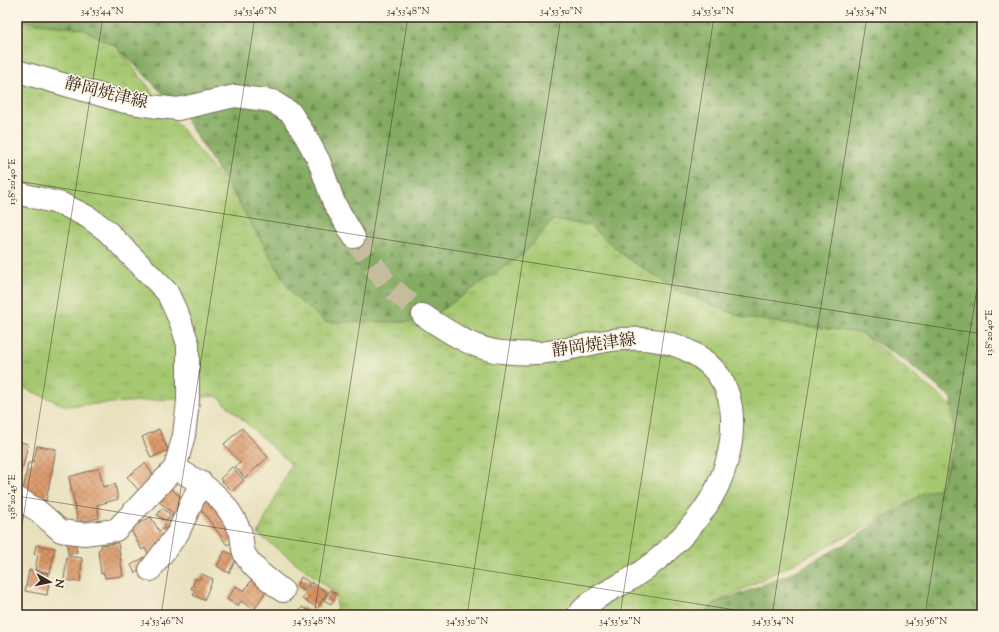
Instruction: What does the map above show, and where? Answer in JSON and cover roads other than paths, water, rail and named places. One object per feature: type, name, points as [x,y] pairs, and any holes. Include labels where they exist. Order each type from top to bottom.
[{"type":"main road","name":"静岡焼津線","points":[[17,70],[125,102],[151,106],[178,109],[236,96],[272,101],[291,113],[306,137],[319,161],[334,203],[354,237]]},
{"type":"main road","points":[[17,194],[62,204],[88,217],[106,230],[167,292],[180,320],[188,344],[188,401],[184,435],[175,468],[116,530],[84,534],[61,531],[37,510],[17,498]]},
{"type":"main road","name":"静岡焼津線","points":[[423,315],[464,342],[500,352],[533,354],[623,338],[668,342],[691,351],[709,364],[722,380],[730,401],[733,420],[731,441],[725,467],[715,491],[703,511],[670,549],[650,566],[594,601],[578,615]]},
{"type":"main road","points":[[175,468],[201,482],[230,510],[241,533],[243,553],[253,567],[283,591]]},
{"type":"main road","points":[[150,570],[178,532],[201,482]]},
{"type":"tunnel","points":[[354,237],[387,284],[423,315]]}]
